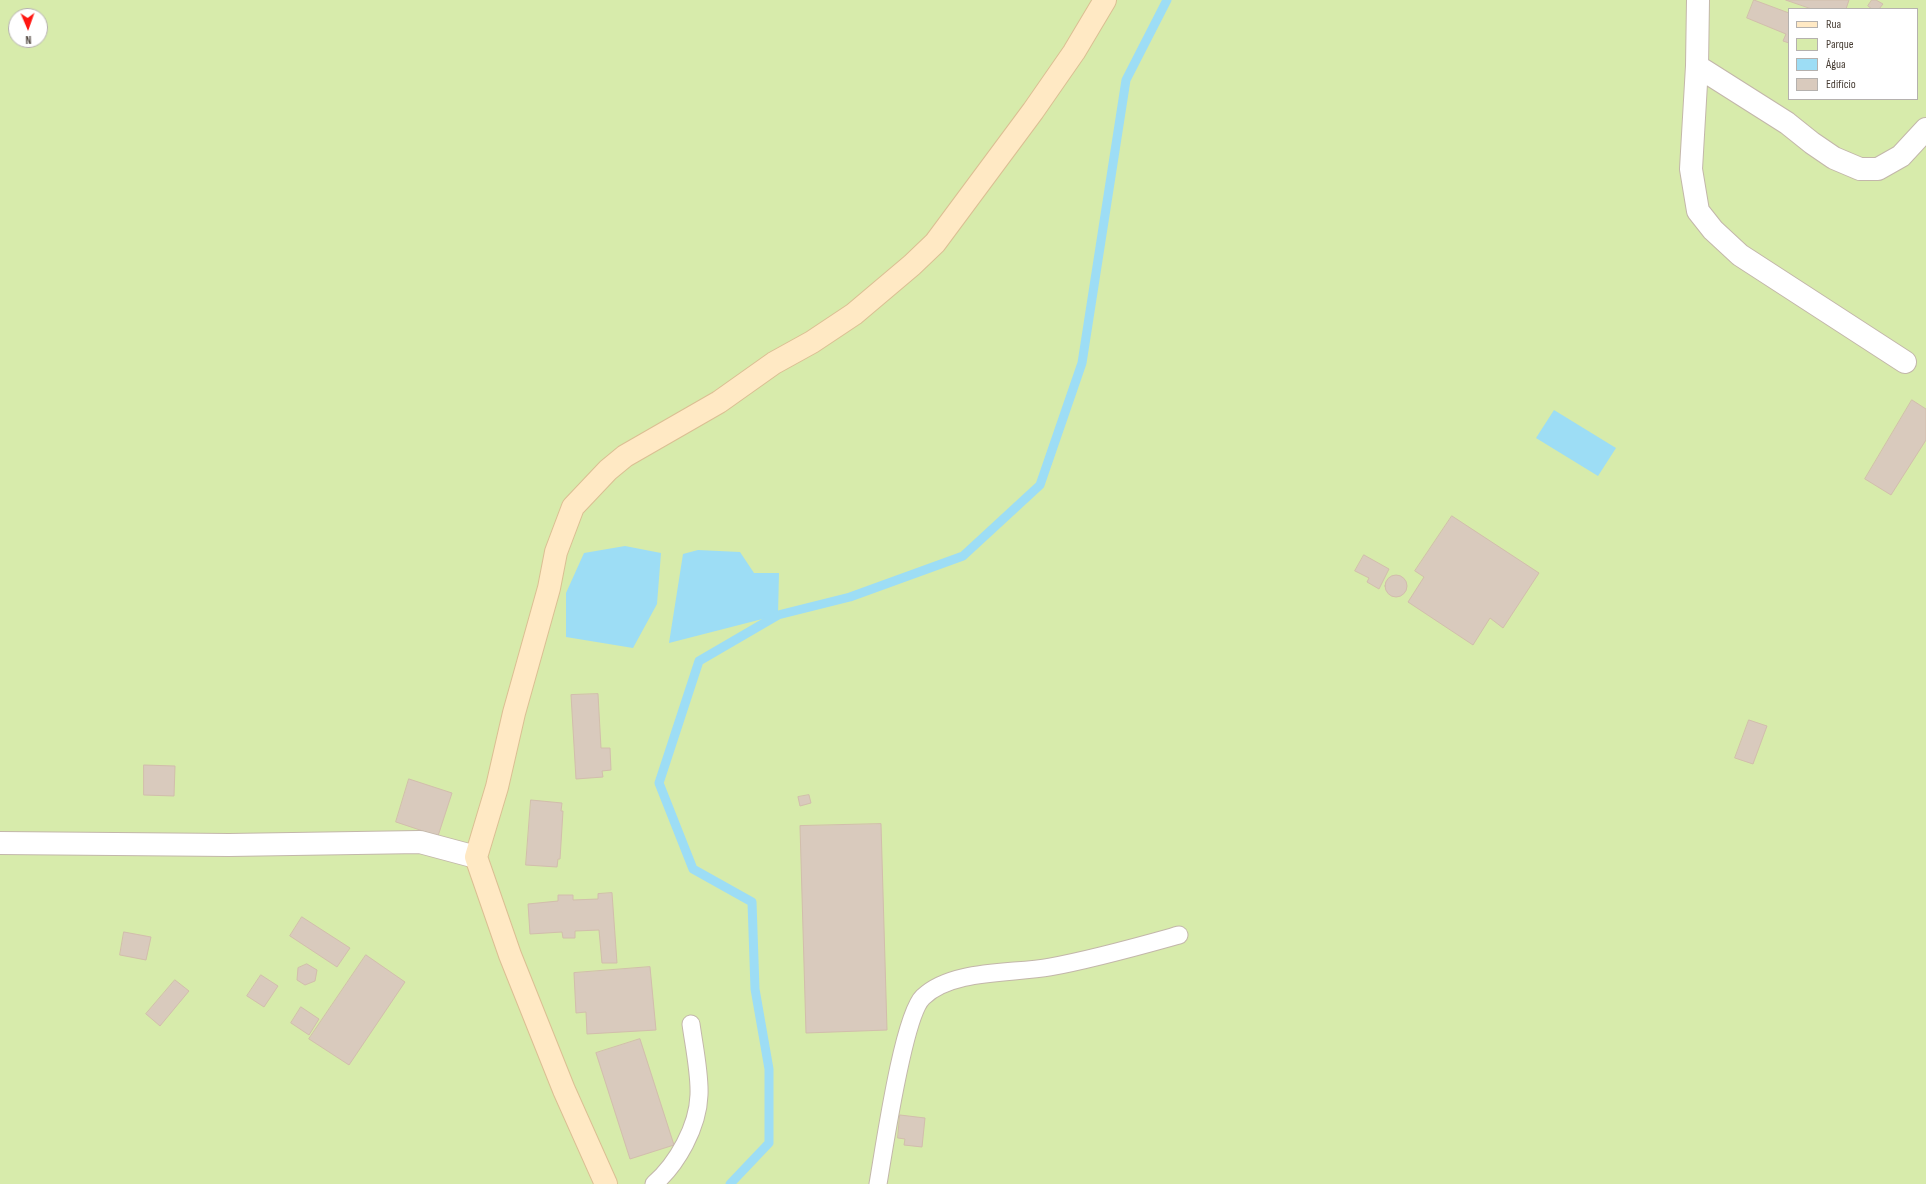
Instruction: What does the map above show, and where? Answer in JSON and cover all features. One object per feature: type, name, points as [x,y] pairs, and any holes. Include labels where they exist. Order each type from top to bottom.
[{"type":"main road","points":[[606,1184],[564,1090],[510,955],[476,857],[497,787],[514,713],[549,588],[556,552],[573,507],[608,470],[625,456],[719,402],[774,363],[812,342],[854,314],[935,243],[1033,111],[1074,52],[1104,0]]},
{"type":"street","points":[[1698,0],[1691,169],[1698,211],[1713,230],[1740,255],[1905,362]]},
{"type":"street","points":[[1696,66],[1787,123],[1812,144],[1834,158],[1860,169],[1878,169],[1901,156],[1926,129]]},
{"type":"street","points":[[0,843],[229,845],[420,842],[476,857]]},
{"type":"lane","points":[[878,1184],[909,1023],[922,997],[950,980],[1056,966],[1097,958],[1179,935]]},
{"type":"lane","points":[[654,1184],[667,1173],[691,1133],[699,1096],[691,1024]]},
{"type":"green space","points":[[0,0],[1926,0],[1926,1184],[0,1184]]},
{"type":"water","points":[[1554,410],[1616,448],[1598,476],[1536,438]]},
{"type":"water","points":[[625,546],[661,553],[657,604],[633,648],[566,637],[566,593],[584,553]]},
{"type":"water","points":[[698,550],[740,552],[754,573],[779,573],[778,615],[669,643],[683,554]]},
{"type":"building","points":[[1754,0],[1788,13],[1788,43],[1783,41],[1786,34],[1747,18]]},
{"type":"building","points":[[1786,0],[1849,0],[1846,8],[1809,8]]},
{"type":"building","points":[[1872,0],[1876,0],[1883,4],[1880,8],[1871,8],[1868,6]]},
{"type":"building","points":[[1912,400],[1926,409],[1926,440],[1891,495],[1865,479]]},
{"type":"building","points":[[1452,516],[1539,573],[1503,628],[1490,618],[1473,645],[1408,602],[1424,577],[1415,571]]},
{"type":"building","points":[[1364,555],[1389,569],[1379,589],[1367,582],[1369,578],[1355,571]]},
{"type":"building","points":[[1396,575],[1404,578],[1407,586],[1404,594],[1396,597],[1388,594],[1385,586],[1388,578]]},
{"type":"building","points":[[598,694],[601,748],[610,748],[611,770],[602,771],[603,777],[576,779],[571,695]]},
{"type":"building","points":[[1749,720],[1767,726],[1753,764],[1735,758]]},
{"type":"building","points":[[144,765],[175,766],[174,796],[144,795]]},
{"type":"building","points":[[409,779],[452,793],[438,836],[396,822]]},
{"type":"building","points":[[809,795],[811,803],[800,806],[798,797]]},
{"type":"building","points":[[531,800],[562,803],[561,811],[563,811],[560,859],[558,859],[557,867],[526,865]]},
{"type":"building","points":[[881,824],[887,1030],[806,1033],[800,826]]},
{"type":"building","points":[[612,893],[617,963],[602,963],[599,930],[575,931],[575,938],[563,938],[562,932],[530,934],[528,904],[558,901],[558,895],[573,895],[573,900],[598,899],[598,894]]},
{"type":"building","points":[[302,917],[350,948],[337,967],[290,936]]},
{"type":"building","points":[[124,932],[151,937],[146,960],[120,955]]},
{"type":"building","points":[[366,955],[405,982],[349,1065],[309,1039]]},
{"type":"building","points":[[307,964],[317,970],[315,981],[305,985],[297,980],[298,968]]},
{"type":"building","points":[[650,967],[656,1030],[587,1034],[586,1012],[576,1013],[574,973]]},
{"type":"building","points":[[261,975],[278,986],[264,1007],[247,996]]},
{"type":"building","points":[[175,980],[189,991],[160,1026],[146,1014]]},
{"type":"building","points":[[301,1007],[319,1019],[309,1035],[291,1023]]},
{"type":"building","points":[[640,1039],[674,1145],[630,1159],[596,1053]]},
{"type":"building","points":[[900,1115],[925,1118],[922,1147],[904,1145],[905,1139],[898,1138]]},
{"type":"waterway","points":[[730,1184],[769,1143],[769,1069],[755,989],[752,902],[693,869],[659,783],[699,661],[778,615],[850,597],[963,556],[1040,485],[1082,363],[1126,80],[1167,0]]}]
